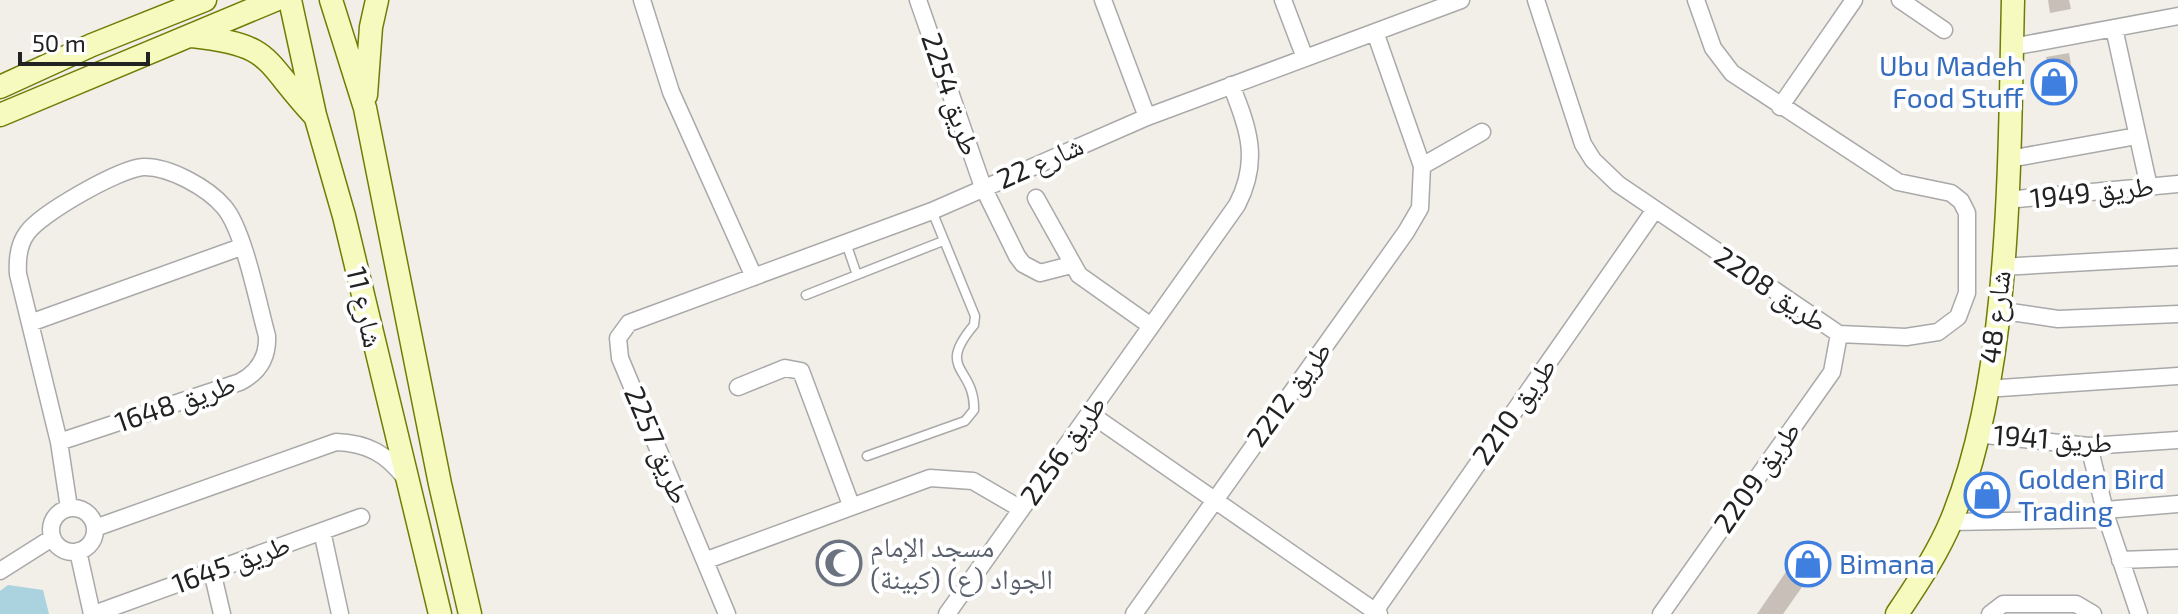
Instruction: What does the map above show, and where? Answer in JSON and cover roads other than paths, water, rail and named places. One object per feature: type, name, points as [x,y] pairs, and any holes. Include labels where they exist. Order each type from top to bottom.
[{"type":"street","points":[[0,115],[275,0]]},
{"type":"street","name":"شارع 11","points":[[290,0],[315,115],[344,216],[440,614]]},
{"type":"street","name":"شارع 11","points":[[331,0],[365,108],[440,484],[470,614]]},
{"type":"street","points":[[365,108],[371,27],[377,0]]},
{"type":"street","points":[[642,0],[671,92],[754,277]]},
{"type":"street","name":"طريق 2254","points":[[918,0],[983,187]]},
{"type":"street","points":[[1103,0],[1147,117]]},
{"type":"street","points":[[1283,0],[1305,58]]},
{"type":"street","name":"شارع 22","points":[[622,329],[629,323],[932,211],[1147,117],[1461,0]]},
{"type":"street","name":"طريق 2208","points":[[1536,0],[1583,144],[1604,172],[1654,211],[1839,334],[1906,337],[1938,332],[1950,326],[1965,305],[1967,293],[1967,213],[1961,201],[1951,193],[1898,182],[1780,107],[1721,61],[1707,35],[1696,0]]},
{"type":"street","points":[[1780,107],[1854,0]]},
{"type":"street","points":[[1900,0],[1944,30]]},
{"type":"street","name":"شارع 48","points":[[1897,614],[1925,572],[1951,522],[1976,434],[1985,389],[1997,310],[2009,159],[2013,0]]},
{"type":"street","points":[[0,87],[196,2]]},
{"type":"street","points":[[2012,47],[2178,16]]},
{"type":"street","points":[[2114,28],[2149,187]]},
{"type":"street","name":"طريق 2212","points":[[1134,614],[1414,221],[1422,194],[1422,166],[1375,32]]},
{"type":"street","points":[[190,35],[234,40],[260,53],[315,115]]},
{"type":"street","points":[[0,74],[24,76]]},
{"type":"street","name":"طريق 2256","points":[[947,614],[1237,205],[1247,186],[1252,145],[1231,85]]},
{"type":"street","points":[[1422,166],[1482,132]]},
{"type":"street","points":[[2009,159],[2137,136]]},
{"type":"street","name":"طريق 1648","points":[[59,442],[240,382],[256,371],[265,355],[267,336],[228,213],[210,195],[163,169],[131,169],[42,218],[27,233],[17,263],[59,442],[69,508]]},
{"type":"street","name":"طريق 1949","points":[[2006,200],[2178,184]]},
{"type":"street","points":[[983,187],[1023,264],[1040,273],[1071,265]]},
{"type":"street","points":[[1036,198],[1071,265],[1088,283],[1151,326]]},
{"type":"street","name":"طريق 2210","points":[[1089,413],[1375,613],[1654,211]]},
{"type":"street","points":[[30,323],[241,247]]},
{"type":"street","points":[[2001,267],[2178,257]]},
{"type":"street","points":[[1997,310],[2058,319],[2178,314]]},
{"type":"street","name":"طريق 2257","points":[[622,329],[617,348],[620,358],[727,614]]},
{"type":"street","name":"طريق 2209","points":[[1661,614],[1832,372],[1839,334]]},
{"type":"street","points":[[738,387],[785,368],[801,371],[851,505]]},
{"type":"street","points":[[1985,389],[2178,376]]},
{"type":"street","name":"طريق 1941","points":[[1976,434],[2089,446],[2178,440]]},
{"type":"street","points":[[95,528],[336,442],[353,443],[377,451],[406,479]]},
{"type":"street","points":[[2089,446],[2106,514],[2139,614]]},
{"type":"street","points":[[707,560],[910,483],[952,477],[973,481],[1021,509]]},
{"type":"street","points":[[1951,522],[2106,514],[2178,504]]},
{"type":"street","points":[[69,508],[83,510],[95,528],[90,543],[78,551],[63,549],[52,538],[50,530],[56,515],[69,508]]},
{"type":"street","name":"طريق 1645","points":[[93,614],[361,517]]},
{"type":"street","name":"طريق 1645","points":[[322,531],[340,614]]},
{"type":"street","points":[[0,571],[52,538]]},
{"type":"street","points":[[78,551],[93,614]]},
{"type":"street","points":[[2120,560],[2178,558]]},
{"type":"street","points":[[212,571],[222,614]]},
{"type":"street","points":[[1990,614],[2003,604],[2076,604],[2093,614]]},
{"type":"lane","points":[[867,456],[965,421],[974,410],[956,349],[974,325],[975,316],[932,211]]},
{"type":"lane","points":[[806,295],[943,241]]},
{"type":"lane","points":[[846,243],[857,275]]},
{"type":"water","points":[[8,585],[43,590],[49,614],[0,614],[0,591]]},
{"type":"place","name":"Ubu Madeh Food Stuff","points":[[2054,82]]},
{"type":"place","name":"Golden Bird Trading","points":[[1987,495]]},
{"type":"place","name":"مسجد الإمام الجواد (ع) (كبينة)","points":[[839,563]]},
{"type":"place","name":"Bimana","points":[[1808,564]]}]
